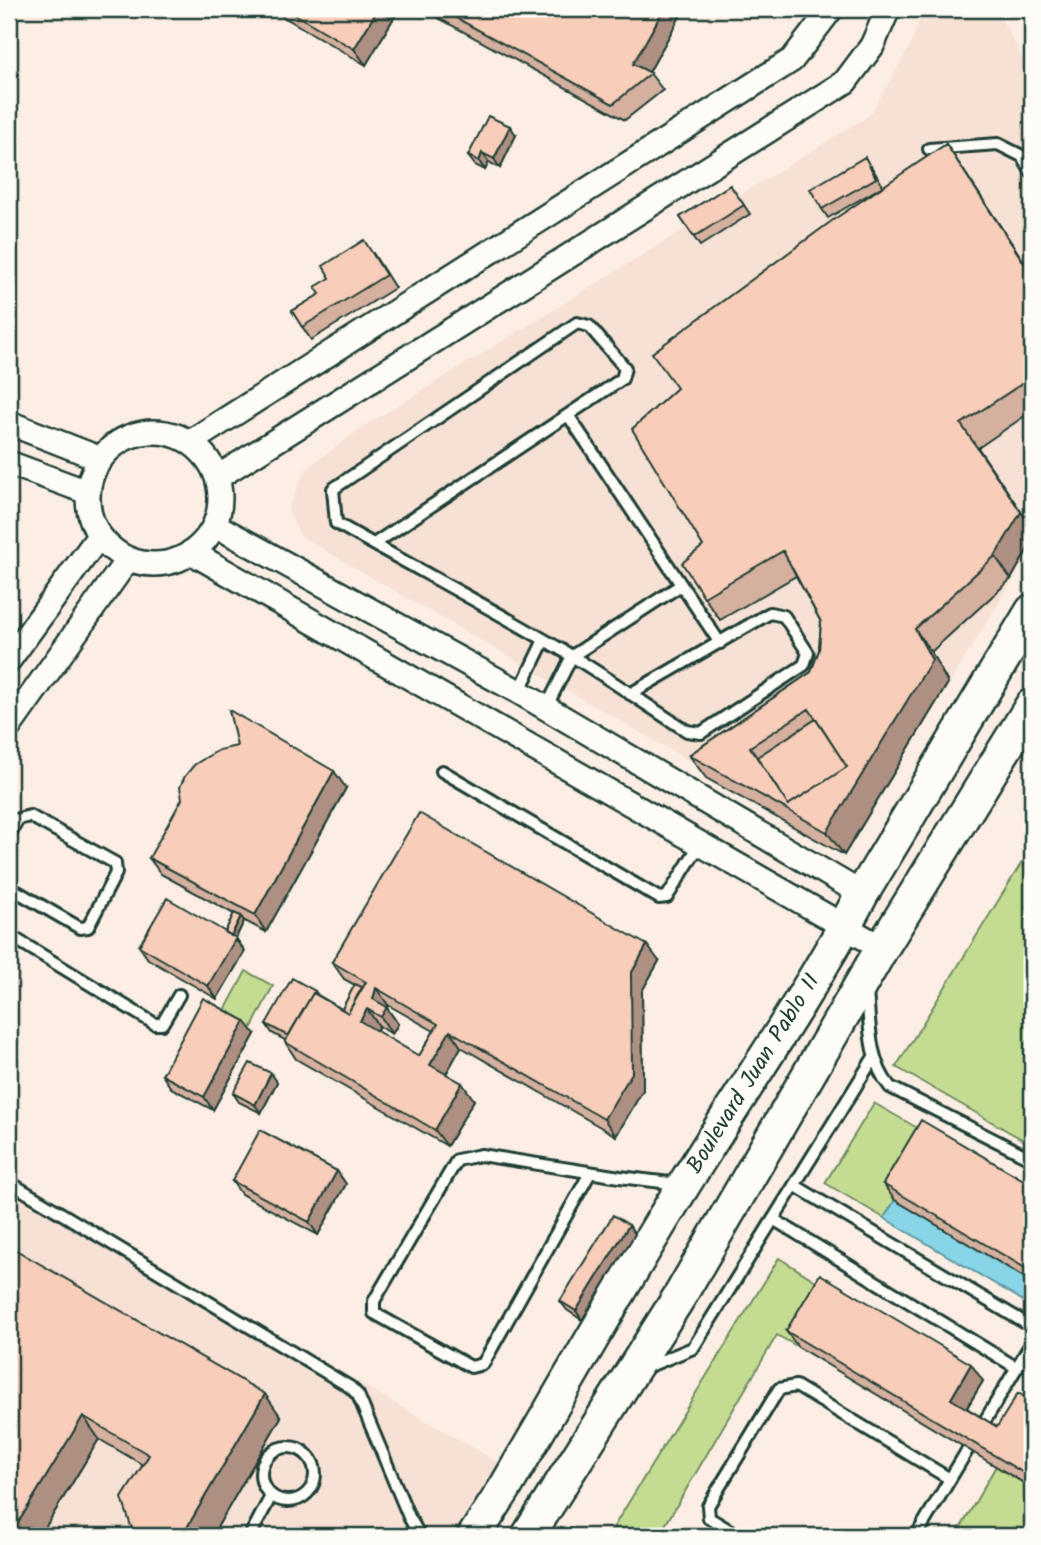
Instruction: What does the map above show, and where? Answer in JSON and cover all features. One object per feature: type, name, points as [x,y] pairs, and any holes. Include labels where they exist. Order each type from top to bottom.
[{"type":"street","points":[[190,442],[792,60],[831,9]]},
{"type":"street","points":[[218,477],[845,82],[872,46],[888,9]]},
{"type":"street","points":[[9,423],[100,459]]},
{"type":"street","points":[[165,432],[190,442],[205,454],[218,477],[220,499],[215,525],[191,552],[178,560],[159,565],[142,564],[112,549],[99,536],[89,516],[87,492],[100,459],[114,444],[138,433],[165,432]]},
{"type":"street","points":[[9,463],[87,492]]},
{"type":"street","points":[[215,525],[519,692],[862,894]]},
{"type":"street","points":[[9,660],[99,536]]},
{"type":"street","points":[[191,552],[882,948]]},
{"type":"street","points":[[9,727],[128,559]]},
{"type":"street","name":"Boulevard Juan Pablo II","points":[[474,1536],[685,1185],[776,1042],[1032,611]]},
{"type":"street","name":"Boulevard Juan Pablo II","points":[[528,1536],[681,1294],[865,976],[1018,738],[1032,705]]},
{"type":"street","points":[[971,712],[1018,738]]},
{"type":"lane","points":[[929,149],[998,144],[1022,156],[1032,173]]},
{"type":"lane","points":[[374,544],[622,379],[625,368],[589,326],[578,323],[333,489],[335,523],[572,656],[630,694],[687,731],[701,733],[804,665],[808,653],[783,616],[769,613],[630,694]]},
{"type":"lane","points":[[568,415],[720,643]]},
{"type":"lane","points":[[546,708],[572,656],[681,586]]},
{"type":"lane","points":[[519,692],[544,640]]},
{"type":"lane","points":[[442,771],[659,898],[667,897],[700,844]]},
{"type":"lane","points":[[9,836],[18,819],[30,816],[115,863],[116,873],[89,927],[80,928],[9,887]]},
{"type":"lane","points":[[9,935],[155,1024],[162,1024],[179,995]]},
{"type":"lane","points":[[865,976],[874,1057],[890,1087],[1032,1158]]},
{"type":"lane","points":[[631,1373],[693,1349],[874,1057]]},
{"type":"lane","points":[[590,1172],[483,1364],[471,1367],[374,1313],[374,1301],[457,1160],[481,1155],[685,1185]]},
{"type":"lane","points":[[9,1182],[350,1387],[358,1395],[409,1517],[420,1536]]},
{"type":"lane","points":[[794,1185],[1032,1327]]},
{"type":"lane","points":[[773,1219],[1017,1368]]},
{"type":"lane","points":[[916,1536],[1032,1342]]},
{"type":"lane","points":[[739,1536],[709,1518],[708,1507],[779,1389],[796,1386],[950,1479]]},
{"type":"lane","points":[[281,1447],[294,1447],[305,1452],[313,1462],[316,1474],[313,1486],[306,1496],[295,1501],[282,1501],[271,1496],[263,1487],[260,1475],[263,1463],[270,1453],[281,1447]]},
{"type":"lane","points":[[250,1536],[271,1496]]},
{"type":"shaded area","points":[[924,9],[996,9],[1032,75],[1032,548],[847,852],[300,536],[288,509],[306,469],[363,427],[870,115],[909,48]]},
{"type":"shaded area","points":[[9,1182],[503,1465],[461,1536],[9,1536]]},
{"type":"green space","points":[[1022,862],[1032,868],[1032,1145],[896,1067]]},
{"type":"green space","points":[[246,971],[273,986],[250,1031],[222,1016]]},
{"type":"green space","points":[[874,1103],[933,1137],[884,1218],[825,1183]]},
{"type":"green space","points":[[779,1258],[832,1291],[798,1347],[777,1335],[660,1534],[663,1536],[608,1536]]},
{"type":"green space","points":[[996,1466],[1032,1488],[1032,1536],[956,1536]]},
{"type":"water","points":[[895,1200],[1032,1282],[1032,1306],[884,1218]]},
{"type":"building","points":[[286,9],[378,9],[354,49]]},
{"type":"building","points":[[440,9],[664,9],[633,64],[651,73],[613,104]]},
{"type":"building","points":[[488,116],[510,126],[494,159],[482,153],[479,161],[468,156]]},
{"type":"building","points":[[946,144],[1032,275],[1032,377],[961,424],[1021,512],[995,556],[915,629],[932,660],[827,832],[689,755],[811,672],[819,650],[821,622],[783,551],[704,597],[682,563],[703,546],[632,429],[677,388],[652,353],[833,220]],"holes":[[[809,709],[847,767],[788,805],[750,747]]]},
{"type":"building","points":[[865,157],[876,178],[822,209],[810,189]]},
{"type":"building","points":[[730,185],[744,205],[694,237],[680,217]]},
{"type":"building","points":[[364,240],[386,275],[302,327],[292,311],[320,294],[315,287],[330,278],[323,266]]},
{"type":"building","points":[[229,710],[334,771],[255,915],[149,858],[182,799],[180,787],[185,776],[194,765],[205,758],[219,750],[237,746]]},
{"type":"building","points":[[816,719],[847,767],[788,805],[757,757]]},
{"type":"building","points":[[419,813],[647,945],[631,974],[632,1073],[604,1119],[450,1031],[430,1065],[462,1083],[435,1130],[285,1042],[313,993],[348,1013],[366,982],[332,962]],"holes":[[[376,988],[438,1024],[419,1056],[360,1021],[367,1009],[381,1017],[387,1007],[373,999]]]},
{"type":"building","points":[[167,898],[236,938],[208,986],[139,946]]},
{"type":"building","points":[[234,913],[241,916],[231,936],[225,932]]},
{"type":"building","points":[[292,978],[315,991],[288,1036],[266,1024]]},
{"type":"building","points":[[355,984],[362,987],[348,1013],[342,1009]]},
{"type":"building","points":[[203,998],[245,1021],[204,1097],[162,1075]]},
{"type":"building","points":[[250,1063],[271,1073],[255,1105],[233,1093]]},
{"type":"building","points":[[921,1120],[1032,1185],[1032,1272],[883,1184]]},
{"type":"building","points":[[260,1130],[337,1171],[309,1222],[232,1181]]},
{"type":"building","points":[[613,1215],[629,1225],[576,1311],[560,1301]]},
{"type":"building","points":[[9,1246],[265,1394],[182,1536],[134,1536],[122,1498],[149,1455],[83,1416],[9,1536]]},
{"type":"building","points":[[820,1274],[971,1364],[951,1399],[997,1427],[1018,1393],[1032,1401],[1032,1478],[786,1331]]},
{"type":"building","points":[[1032,1350],[1032,1364],[1026,1360]]}]
